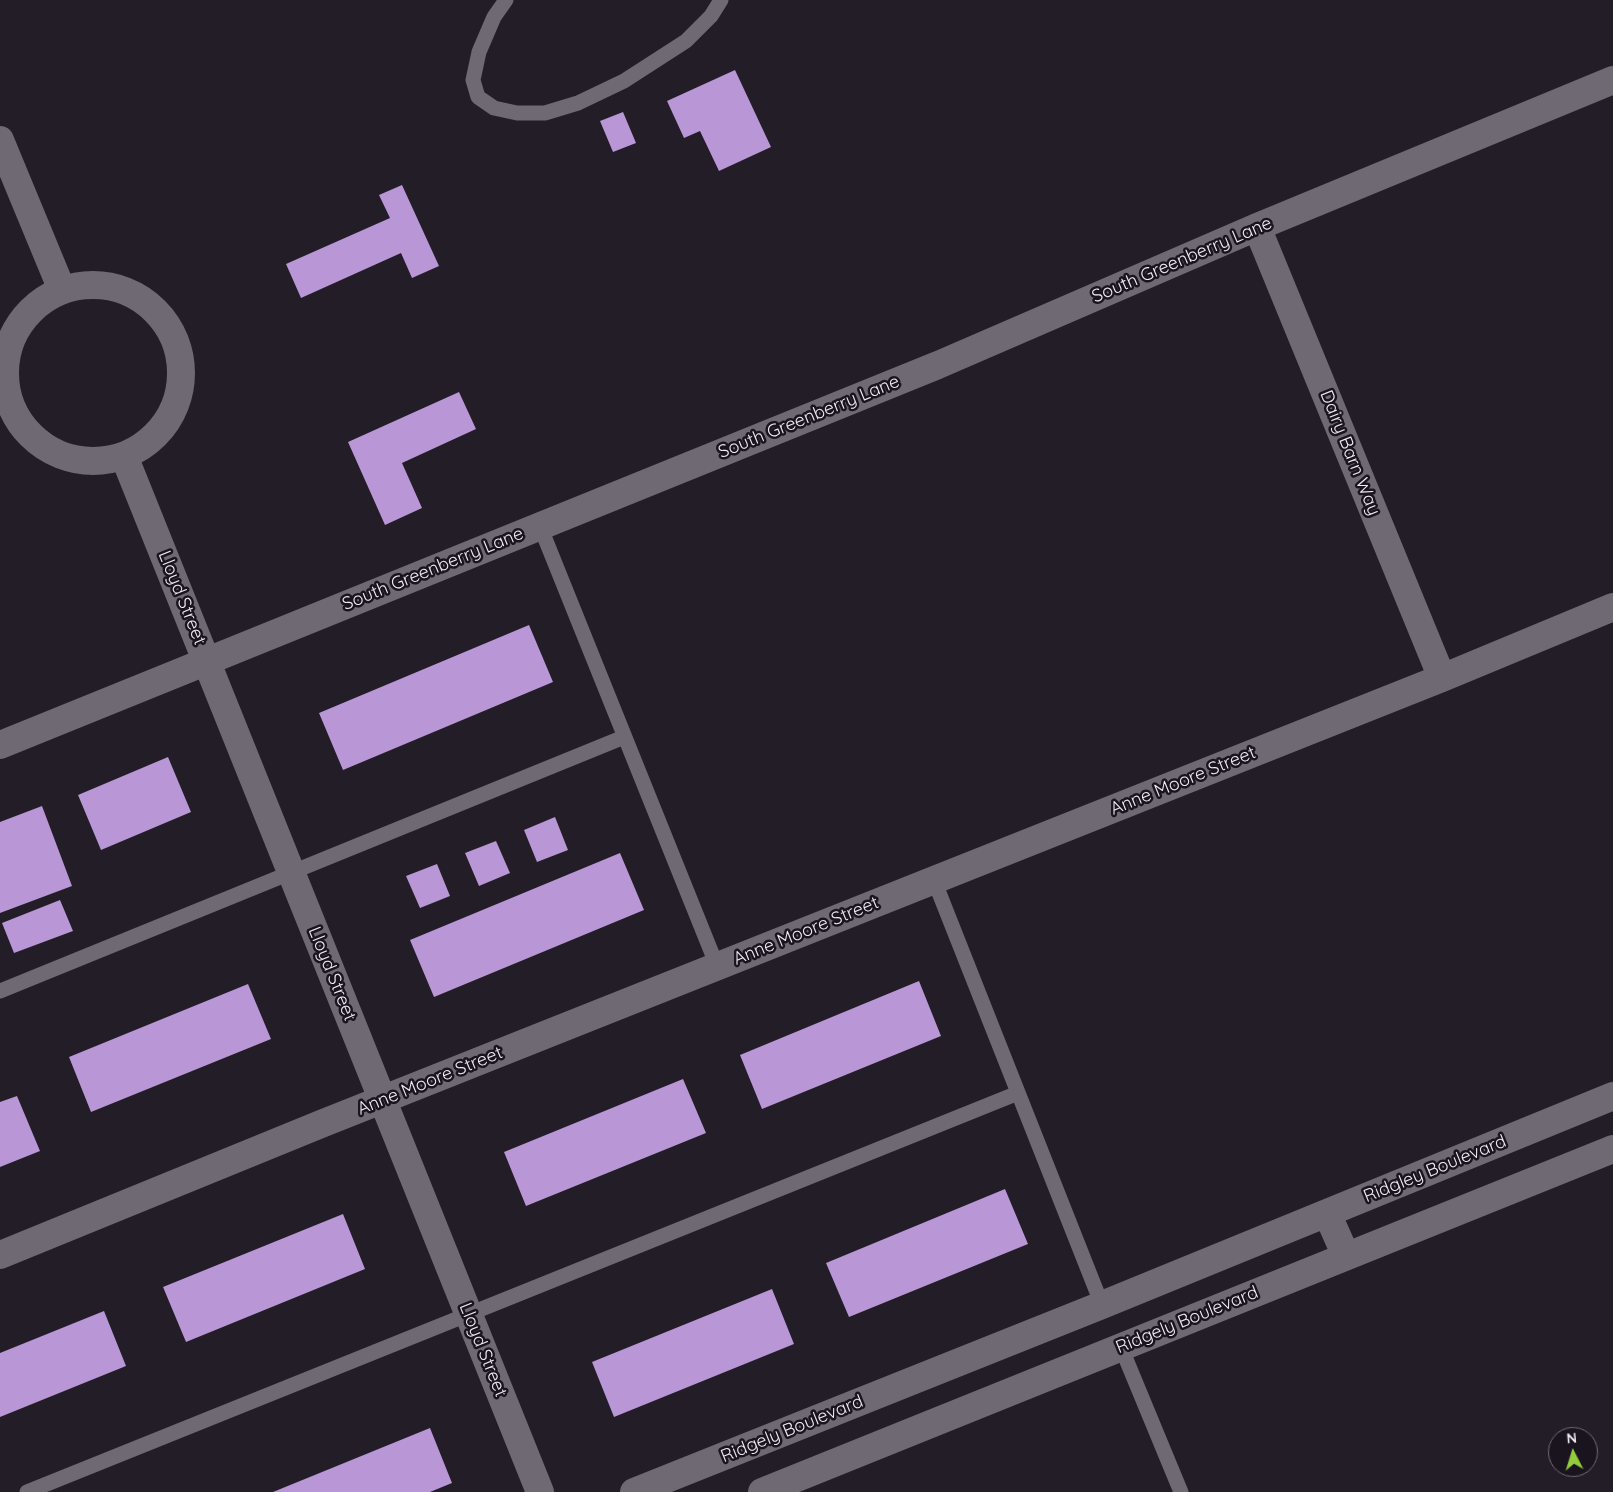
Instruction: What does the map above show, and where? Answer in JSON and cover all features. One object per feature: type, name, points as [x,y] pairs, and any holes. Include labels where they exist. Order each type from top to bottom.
[{"type":"street","name":"South Greenberry Lane","points":[[0,745],[938,365],[1258,227],[1613,80]]},
{"type":"street","points":[[0,140],[62,290]]},
{"type":"street","name":"Dairy Barn Way","points":[[1258,227],[1442,678]]},
{"type":"street","points":[[89,284],[116,287],[142,299],[162,317],[176,341],[182,369],[179,396],[167,421],[149,442],[124,456],[97,461],[70,458],[44,446],[24,428],[5,406],[5,377],[8,350],[19,324],[38,304],[62,290],[89,284]]},
{"type":"street","name":"Lloyd Street","points":[[124,456],[540,1492]]},
{"type":"street","name":"Anne Moore Street","points":[[0,1255],[383,1099],[1442,678],[1613,607]]},
{"type":"street","name":"Ridgley Boulevard","points":[[1257,1242],[1613,1096]]},
{"type":"street","name":"Ridgely Boulevard","points":[[762,1492],[1613,1149]]},
{"type":"street","points":[[1327,1213],[1346,1256]]},
{"type":"street","name":"Ridgely Boulevard","points":[[634,1492],[1257,1242]]},
{"type":"lane","points":[[506,0],[494,16],[479,52],[473,80],[478,97],[494,108],[517,113],[545,112],[578,103],[624,81],[686,41],[711,16],[721,0]]},
{"type":"lane","points":[[540,526],[717,966]]},
{"type":"lane","points":[[0,991],[624,737]]},
{"type":"lane","points":[[934,880],[1102,1305]]},
{"type":"lane","points":[[27,1492],[1018,1093]]},
{"type":"lane","points":[[1121,1347],[1182,1492]]},
{"type":"building","points":[[735,70],[771,147],[719,171],[700,131],[684,138],[667,101]]},
{"type":"building","points":[[623,112],[636,143],[613,152],[600,121]]},
{"type":"building","points":[[402,185],[439,266],[412,278],[401,253],[301,298],[286,264],[390,218],[379,195]]},
{"type":"building","points":[[459,392],[476,429],[402,463],[422,508],[385,525],[348,442]]},
{"type":"building","points":[[529,625],[553,682],[343,770],[319,713]]},
{"type":"building","points":[[168,757],[191,812],[101,850],[78,795]]},
{"type":"building","points":[[42,806],[72,886],[0,913],[0,822]]},
{"type":"building","points":[[555,817],[568,850],[537,862],[524,830]]},
{"type":"building","points":[[496,841],[510,873],[479,886],[465,853]]},
{"type":"building","points":[[620,853],[644,910],[434,997],[410,940]]},
{"type":"building","points":[[437,864],[450,896],[420,908],[406,876]]},
{"type":"building","points":[[60,900],[73,931],[14,953],[2,923]]},
{"type":"building","points":[[919,981],[941,1036],[762,1109],[740,1055]]},
{"type":"building","points":[[248,984],[271,1039],[91,1112],[69,1057]]},
{"type":"building","points":[[683,1079],[706,1133],[526,1206],[504,1152]]},
{"type":"building","points":[[17,1096],[40,1151],[0,1167],[0,1102]]},
{"type":"building","points":[[1005,1189],[1028,1244],[849,1317],[826,1263]]},
{"type":"building","points":[[343,1214],[365,1269],[186,1342],[163,1287]]},
{"type":"building","points":[[772,1289],[794,1344],[614,1417],[592,1362]]},
{"type":"building","points":[[104,1311],[126,1366],[0,1417],[0,1353]]},
{"type":"building","points":[[430,1428],[452,1483],[430,1492],[273,1492]]}]
